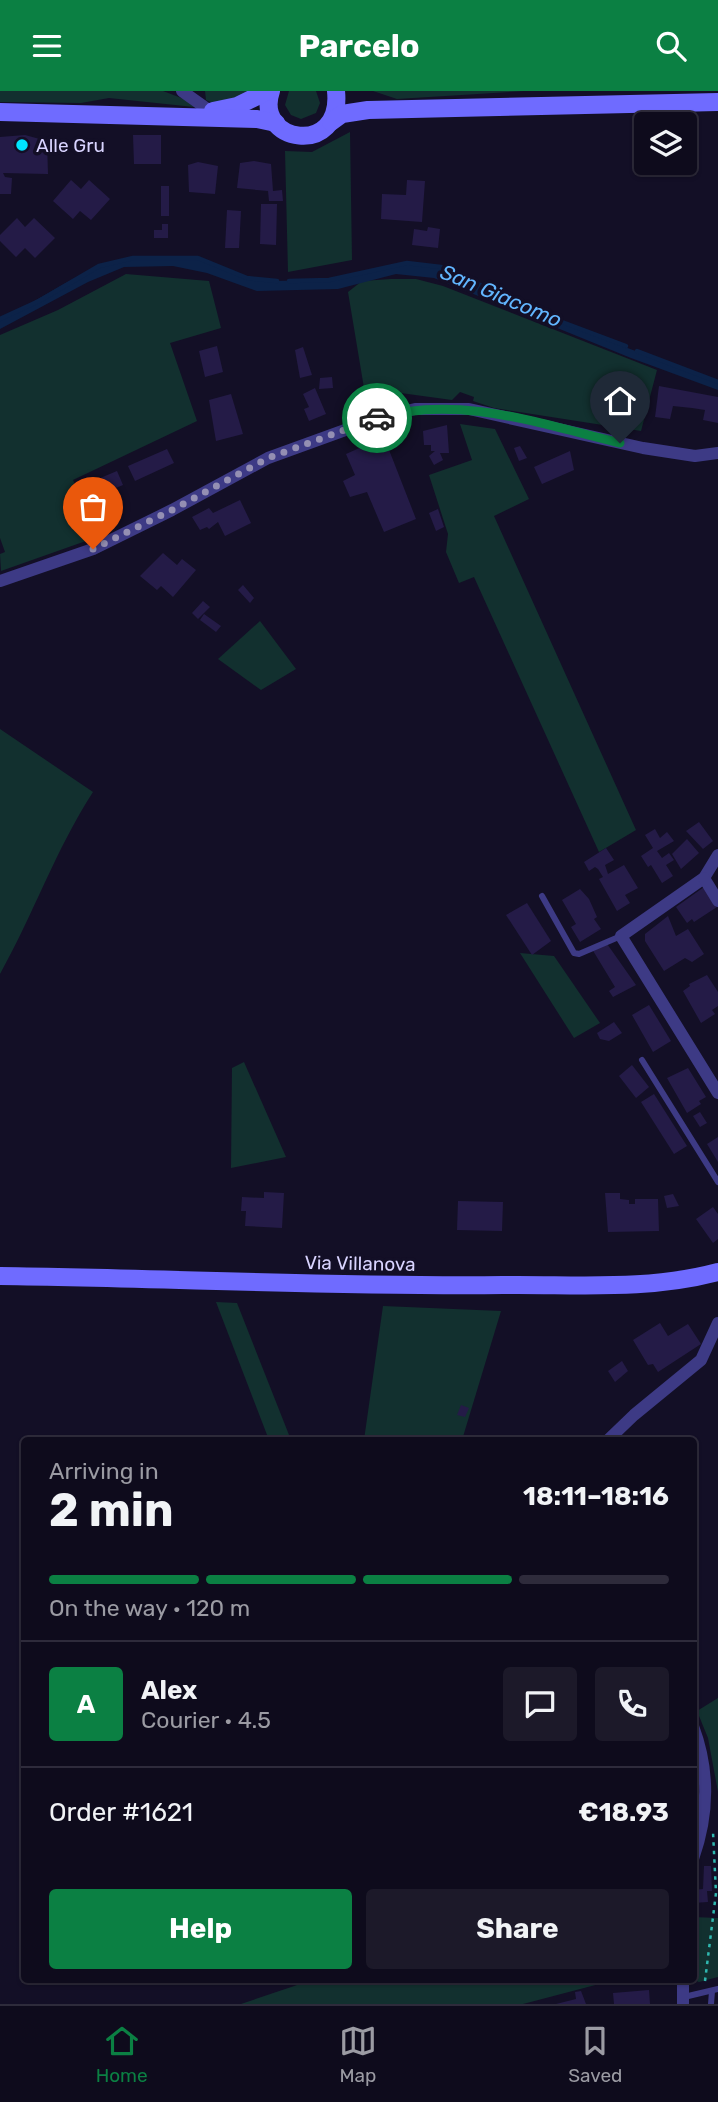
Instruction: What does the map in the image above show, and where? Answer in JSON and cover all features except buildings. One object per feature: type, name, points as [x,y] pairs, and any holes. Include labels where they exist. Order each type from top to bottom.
[{"type":"street","points":[[175,118],[237,106],[269,91],[269,108],[276,123],[288,134],[298,137],[320,132],[342,114],[368,110],[592,98],[718,102]]},
{"type":"street","points":[[331,122],[338,91],[368,110]]},
{"type":"street","points":[[190,93],[210,111]]},
{"type":"street","points":[[0,112],[257,119],[276,123]]},
{"type":"street","points":[[0,581],[93,549],[268,458],[380,417],[415,409],[470,409],[643,448],[695,456],[718,453]]},
{"type":"street","points":[[718,855],[704,879],[621,936],[718,1093]]},
{"type":"street","points":[[704,879],[718,901]]},
{"type":"street","name":"Via Villanova","points":[[0,1276],[433,1286],[645,1286],[684,1281],[718,1272]]},
{"type":"street","points":[[611,1437],[701,1360],[718,1323]]},
{"type":"street","points":[[697,1736],[708,1784],[697,1844]]},
{"type":"lane","points":[[542,896],[574,953],[579,954],[621,936]]},
{"type":"lane","points":[[642,1060],[718,1182]]},
{"type":"lane","points":[[683,2000],[711,1991],[711,2004]]},
{"type":"path","points":[[703,1822],[715,1833],[717,1862],[711,1991]]},
{"type":"green space","points":[[0,91],[163,91],[184,99],[194,107],[109,98],[81,103],[0,102]]},
{"type":"green space","points":[[205,91],[253,91],[251,94],[215,104],[206,100]]},
{"type":"green space","points":[[289,91],[316,91],[320,103],[316,113],[301,119],[291,115],[285,105]]},
{"type":"green space","points":[[373,91],[524,91],[397,99]]},
{"type":"green space","points":[[350,132],[352,260],[288,272],[285,151],[312,152]]},
{"type":"green space","points":[[126,274],[209,281],[221,328],[170,343],[197,421],[73,480],[100,536],[1,571],[0,554],[5,552],[0,538],[0,335],[58,310]]},
{"type":"green space","points":[[416,279],[443,286],[657,370],[641,431],[494,408],[473,401],[474,397],[460,392],[452,400],[364,388],[348,292],[362,281]]},
{"type":"green space","points":[[460,424],[495,429],[529,499],[494,516],[636,830],[599,852],[474,577],[459,583],[446,552],[448,534],[429,475],[472,460]]},
{"type":"green space","points":[[260,621],[296,669],[261,690],[218,659]]},
{"type":"green space","points":[[0,729],[93,792],[68,836],[0,974]]},
{"type":"green space","points":[[520,953],[554,956],[600,1023],[574,1038]]},
{"type":"green space","points":[[244,1062],[286,1157],[231,1168],[232,1068]]},
{"type":"green space","points":[[216,1302],[237,1303],[290,1437],[268,1437]]},
{"type":"green space","points":[[383,1306],[501,1311],[463,1437],[364,1437]]},
{"type":"green space","points":[[718,1698],[718,1792],[708,1738],[697,1711]]},
{"type":"green space","points":[[697,1917],[718,1918],[718,1977],[699,1982]]},
{"type":"green space","points":[[303,1983],[603,1983],[523,2004],[241,2004]]},
{"type":"water","points":[[173,256],[198,258],[247,278],[272,281],[329,280],[407,263],[441,267],[577,329],[718,382],[718,390],[631,358],[434,278],[396,274],[338,289],[257,291],[207,273],[173,266],[124,267],[88,282],[0,329],[0,319],[106,263]]},
{"type":"waterway","name":"San Giacomo","points":[[0,319],[39,301],[99,266],[133,258],[198,258],[247,278],[277,281]]},
{"type":"waterway","name":"San Giacomo","points":[[289,281],[329,280],[407,263],[441,267],[554,319]]},
{"type":"waterway","name":"San Giacomo","points":[[562,322],[626,346]]},
{"type":"waterway","name":"San Giacomo","points":[[637,351],[718,382]]},
{"type":"way so far","points":[[93,549],[268,458],[377,418]]},
{"type":"place","name":"Alle Gru","points":[[22,145]]},
{"type":"route","points":[[377,418],[415,409],[470,409],[620,443]]}]
